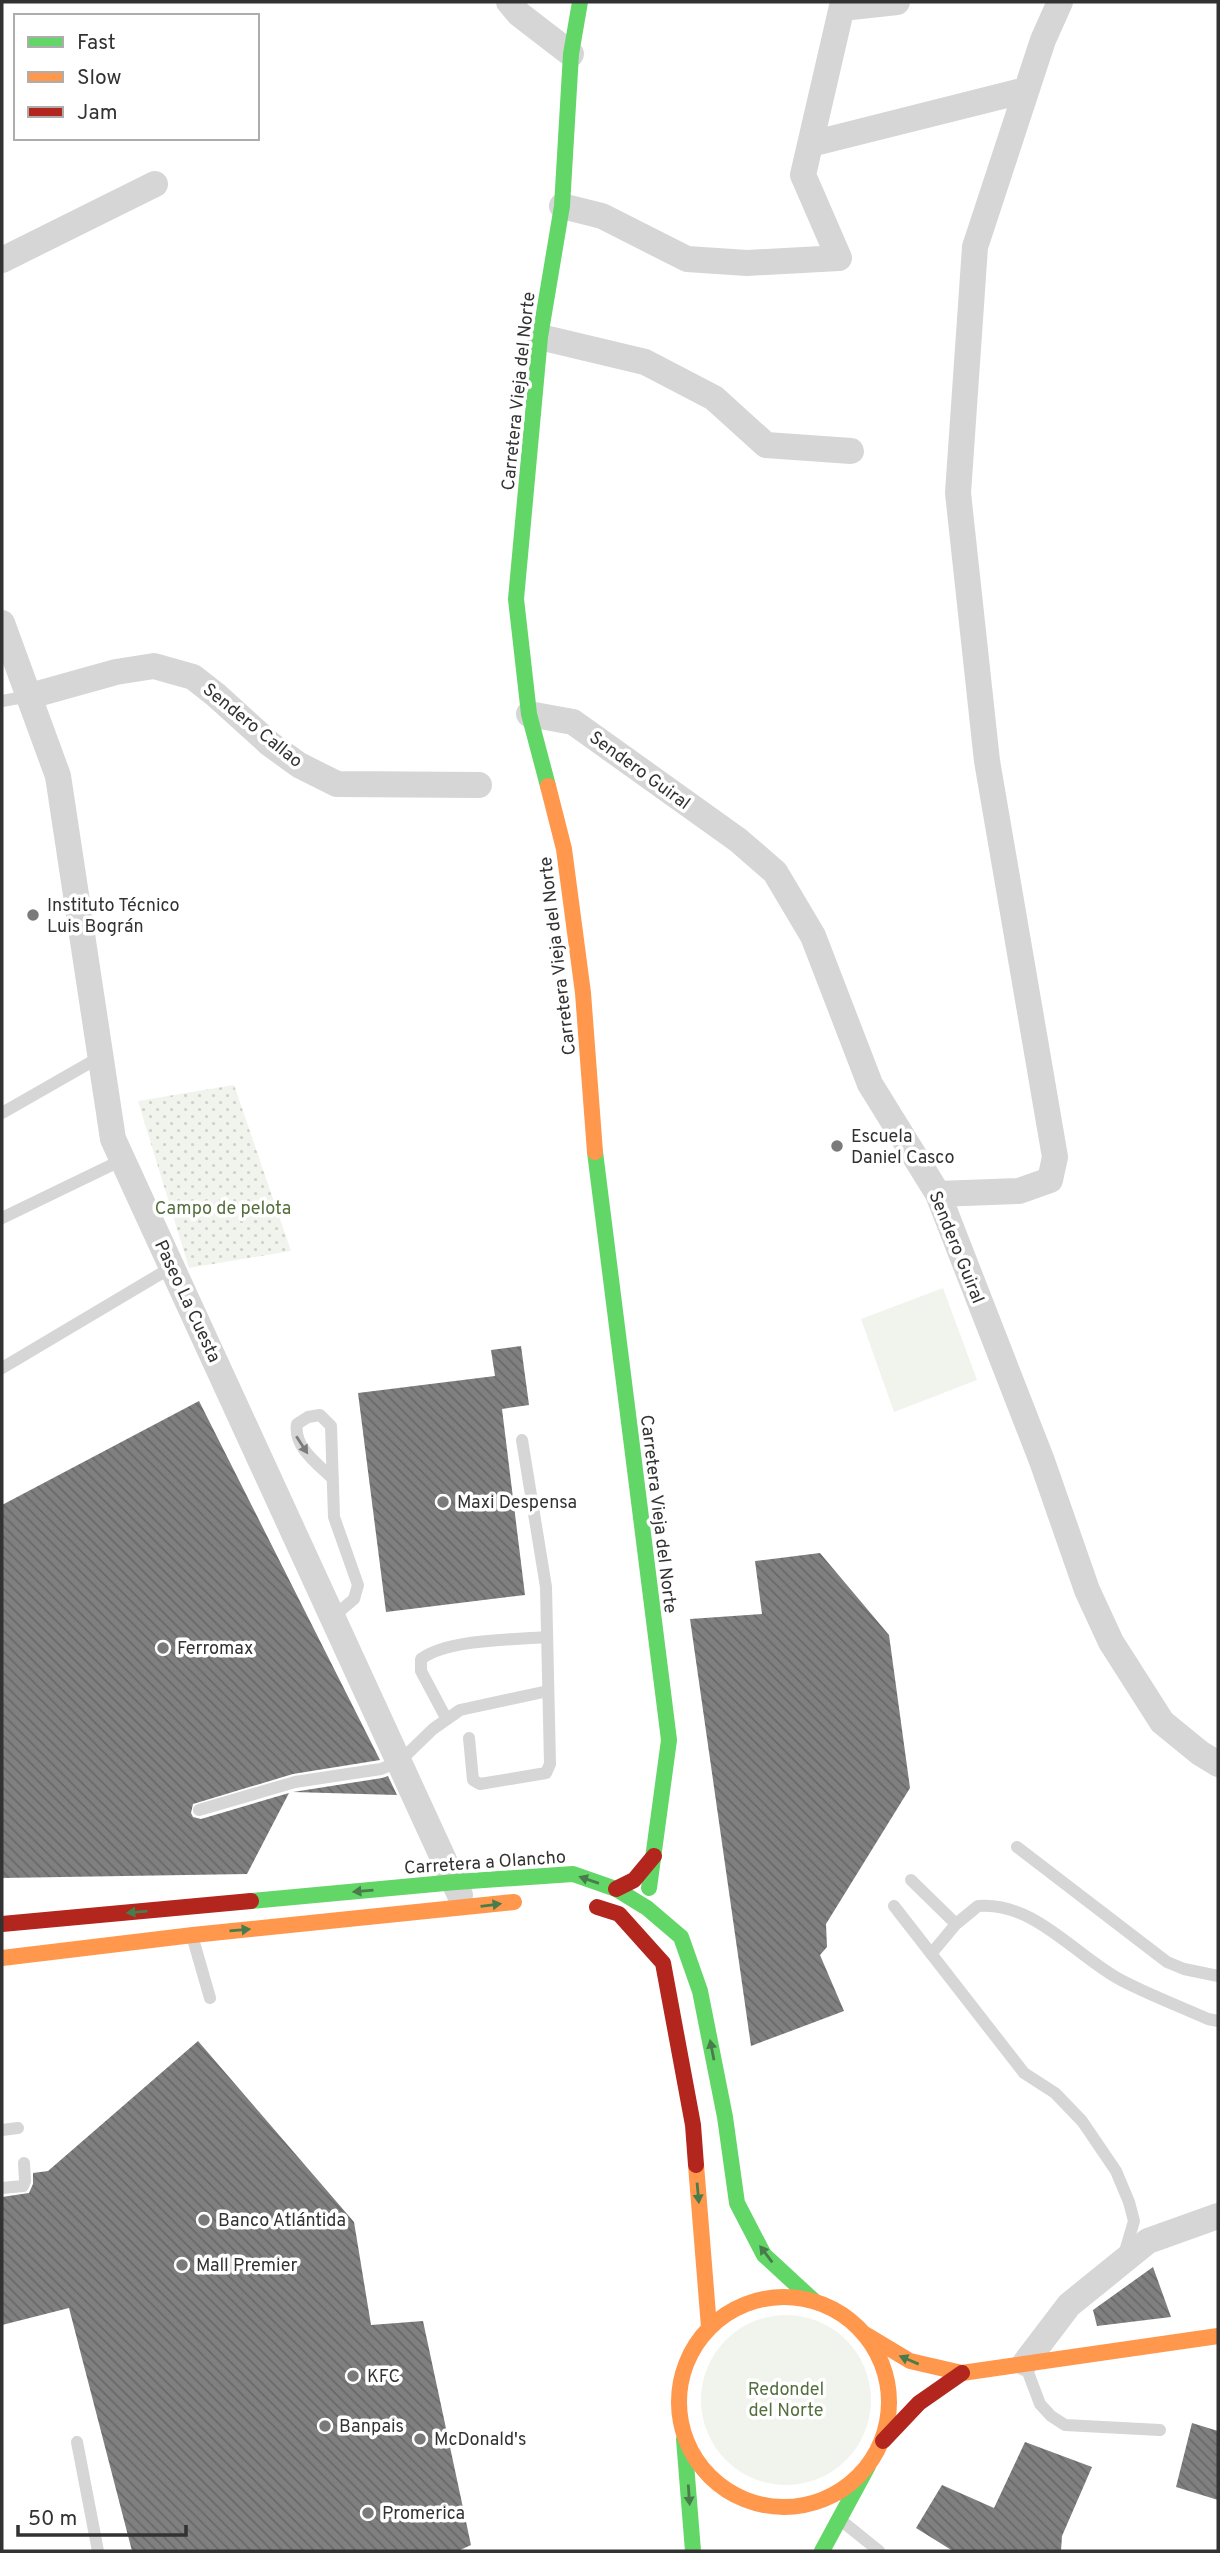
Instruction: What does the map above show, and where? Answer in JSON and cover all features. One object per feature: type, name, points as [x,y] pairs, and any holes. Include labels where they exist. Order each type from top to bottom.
[{"type":"main road","name":"Carretera Vieja del Norte","points":[[580,2],[571,54],[562,206],[540,337],[516,599],[528,714],[564,849],[571,901],[583,993],[598,1184],[668,1740],[647,1908]]},
{"type":"main road","points":[[616,1889],[634,1880],[653,1856]]},
{"type":"main road","name":"Carretera a Olancho","points":[[2,1924],[456,1882],[573,1874],[616,1889],[647,1908],[681,1937],[700,1991],[725,2117],[737,2203],[764,2255],[814,2301]]},
{"type":"main road","points":[[2,1958],[193,1935],[527,1901]]},
{"type":"main road","points":[[586,1903],[619,1914],[663,1963],[677,2025],[693,2125],[709,2327]]},
{"type":"main road","points":[[693,2551],[684,2439],[678,2410],[679,2385],[692,2350],[709,2327],[731,2310],[758,2300],[786,2296],[814,2301],[840,2313],[892,2353],[926,2367],[962,2373],[1218,2336]]},
{"type":"main road","points":[[862,2332],[879,2356],[888,2384],[889,2413],[883,2441]]},
{"type":"main road","points":[[822,2551],[883,2441],[905,2414],[932,2391],[962,2373]]},
{"type":"main road","points":[[684,2439],[701,2467],[724,2489],[753,2503],[785,2508],[817,2503],[845,2489],[868,2466]]},
{"type":"street","points":[[509,2],[519,14],[571,54]]},
{"type":"street","points":[[562,206],[603,216],[687,259],[747,263],[839,258],[803,175],[842,5],[897,2]]},
{"type":"street","points":[[938,1194],[1019,1191],[1050,1180],[1055,1157],[987,761],[958,493],[975,247],[1043,40],[1060,2]]},
{"type":"street","points":[[811,144],[1026,89]]},
{"type":"street","points":[[2,260],[155,184]]},
{"type":"street","points":[[540,337],[645,362],[714,398],[766,445],[851,451]]},
{"type":"street","name":"Paseo La Cuesta","points":[[2,622],[58,776],[113,1139],[456,1882],[465,1908]]},
{"type":"street","name":"Sendero Callao","points":[[30,696],[116,672],[154,666],[193,677],[279,751],[299,765],[337,784],[478,785]]},
{"type":"street","name":"Sendero Guiral","points":[[528,714],[573,722],[738,841],[775,872],[813,936],[870,1084],[938,1194],[1041,1461],[1087,1590],[1111,1642],[1162,1722],[1200,1754],[1218,1764]]},
{"type":"street","points":[[1025,2363],[1069,2305],[1147,2241],[1218,2216]]},
{"type":"lane","points":[[2,701],[30,696]]},
{"type":"lane","points":[[2,1113],[100,1057]]},
{"type":"lane","points":[[2,1218],[122,1160]]},
{"type":"lane","points":[[2,1368],[172,1267]]},
{"type":"lane","points":[[333,1479],[304,1450],[295,1433],[297,1424],[308,1417],[320,1415],[331,1426],[333,1479],[334,1517],[358,1585],[354,1599],[333,1617]]},
{"type":"lane","points":[[469,1738],[472,1780],[480,1784],[546,1773],[550,1764],[545,1637],[546,1587],[522,1440]]},
{"type":"lane","points":[[446,1718],[421,1671],[421,1659],[448,1646],[545,1637]]},
{"type":"lane","points":[[199,1810],[295,1782],[381,1769],[400,1761],[446,1718],[460,1710],[548,1691]]},
{"type":"lane","points":[[1017,1847],[1167,1962],[1177,1967],[1218,1976]]},
{"type":"lane","points":[[911,1880],[956,1924]]},
{"type":"lane","points":[[931,1954],[956,1924],[978,1906],[990,1905],[1031,1918],[1119,1979],[1218,2021]]},
{"type":"lane","points":[[894,1906],[1024,2073],[1055,2093],[1082,2121],[1116,2171],[1134,2221],[1123,2261]]},
{"type":"lane","points":[[193,1935],[210,1998]]},
{"type":"lane","points":[[2,2130],[18,2128]]},
{"type":"lane","points":[[2,2188],[23,2186],[24,2163]]},
{"type":"lane","points":[[1025,2363],[1040,2404],[1065,2426],[1160,2430]]},
{"type":"lane","points":[[77,2442],[98,2551]]},
{"type":"lane","points":[[840,2519],[879,2551]]},
{"type":"green space","name":"Campo de pelota","points":[[234,1085],[291,1251],[189,1268],[138,1101]]},
{"type":"green space","points":[[943,1288],[977,1380],[894,1412],[861,1319]]},
{"type":"green space","name":"Redondel del Norte","points":[[786,2315],[819,2321],[846,2340],[865,2367],[871,2400],[865,2433],[846,2460],[819,2479],[786,2485],[753,2479],[726,2460],[707,2433],[701,2400],[707,2367],[726,2340],[753,2321]]},
{"type":"building","name":"Maxi Despensa","points":[[521,1346],[529,1405],[502,1409],[525,1595],[386,1612],[358,1393],[495,1376],[491,1350]]},
{"type":"building","name":"Ferromax","points":[[199,1401],[380,1760],[293,1774],[193,1804],[193,1817],[201,1819],[289,1793],[247,1874],[2,1878],[2,1505]]},
{"type":"building","points":[[820,1553],[889,1635],[910,1788],[826,1924],[827,1947],[820,1955],[844,2011],[751,2046],[690,1619],[762,1614],[755,1561]]},
{"type":"building","points":[[388,1776],[397,1795],[293,1792],[382,1778]]},
{"type":"building","name":"Mall Premier","points":[[198,2041],[354,2222],[371,2325],[423,2321],[471,2545],[458,2551],[132,2551],[69,2308],[2,2325],[2,2197],[29,2193],[33,2184],[33,2173],[48,2171]]},
{"type":"building","points":[[1153,2267],[1171,2317],[1097,2326],[1093,2310]]},
{"type":"building","points":[[1192,2423],[1218,2431],[1218,2500],[1176,2487]]},
{"type":"building","points":[[1025,2442],[1092,2467],[1062,2536],[1061,2551],[953,2551],[916,2528],[942,2485],[994,2508]]},
{"type":"traffic: fast","points":[[548,786],[529,714],[516,599],[540,337],[562,206],[571,54],[580,2]]},
{"type":"traffic: fast","points":[[595,1152],[669,1740],[649,1888]]},
{"type":"traffic: fast","points":[[251,1901],[573,1874],[616,1889],[647,1908],[681,1937],[700,1991],[725,2117],[737,2203],[764,2255],[814,2301]]},
{"type":"traffic: fast","points":[[684,2439],[693,2551]]},
{"type":"traffic: fast","points":[[822,2551],[868,2466]]},
{"type":"traffic: slow","points":[[548,786],[564,849],[583,993],[595,1152]]},
{"type":"traffic: slow","points":[[2,1958],[514,1902]]},
{"type":"traffic: slow","points":[[696,2165],[709,2327]]},
{"type":"traffic: slow","points":[[784,2297],[805,2299],[824,2305],[858,2328],[881,2362],[887,2381],[889,2402],[887,2423],[881,2442],[858,2476],[824,2499],[805,2505],[784,2507],[763,2505],[744,2499],[710,2476],[687,2442],[681,2423],[679,2402],[681,2381],[687,2362],[710,2328],[744,2305],[763,2299],[784,2297]]},
{"type":"traffic: slow","points":[[865,2334],[910,2361],[962,2373],[1218,2336]]},
{"type":"traffic: jam","points":[[616,1889],[634,1880],[654,1856]]},
{"type":"traffic: jam","points":[[2,1924],[251,1901]]},
{"type":"traffic: jam","points":[[597,1907],[619,1914],[663,1963],[693,2125],[696,2165]]},
{"type":"traffic: jam","points":[[883,2441],[919,2403],[962,2373]]},
{"type":"place","name":"Instituto Técnico Luis Bográn","points":[[33,915]]},
{"type":"place","name":"Escuela Daniel Casco","points":[[837,1146]]},
{"type":"place","name":"Maxi Despensa","points":[[443,1502]]},
{"type":"place","name":"Ferromax","points":[[163,1648]]},
{"type":"place","name":"Banco Atlántida","points":[[204,2220]]},
{"type":"place","name":"Mall Premier","points":[[182,2265]]},
{"type":"place","name":"KFC","points":[[353,2376]]},
{"type":"place","name":"Banpais","points":[[325,2426]]},
{"type":"place","name":"McDonald's","points":[[420,2439]]},
{"type":"place","name":"Promerica","points":[[368,2513]]}]
